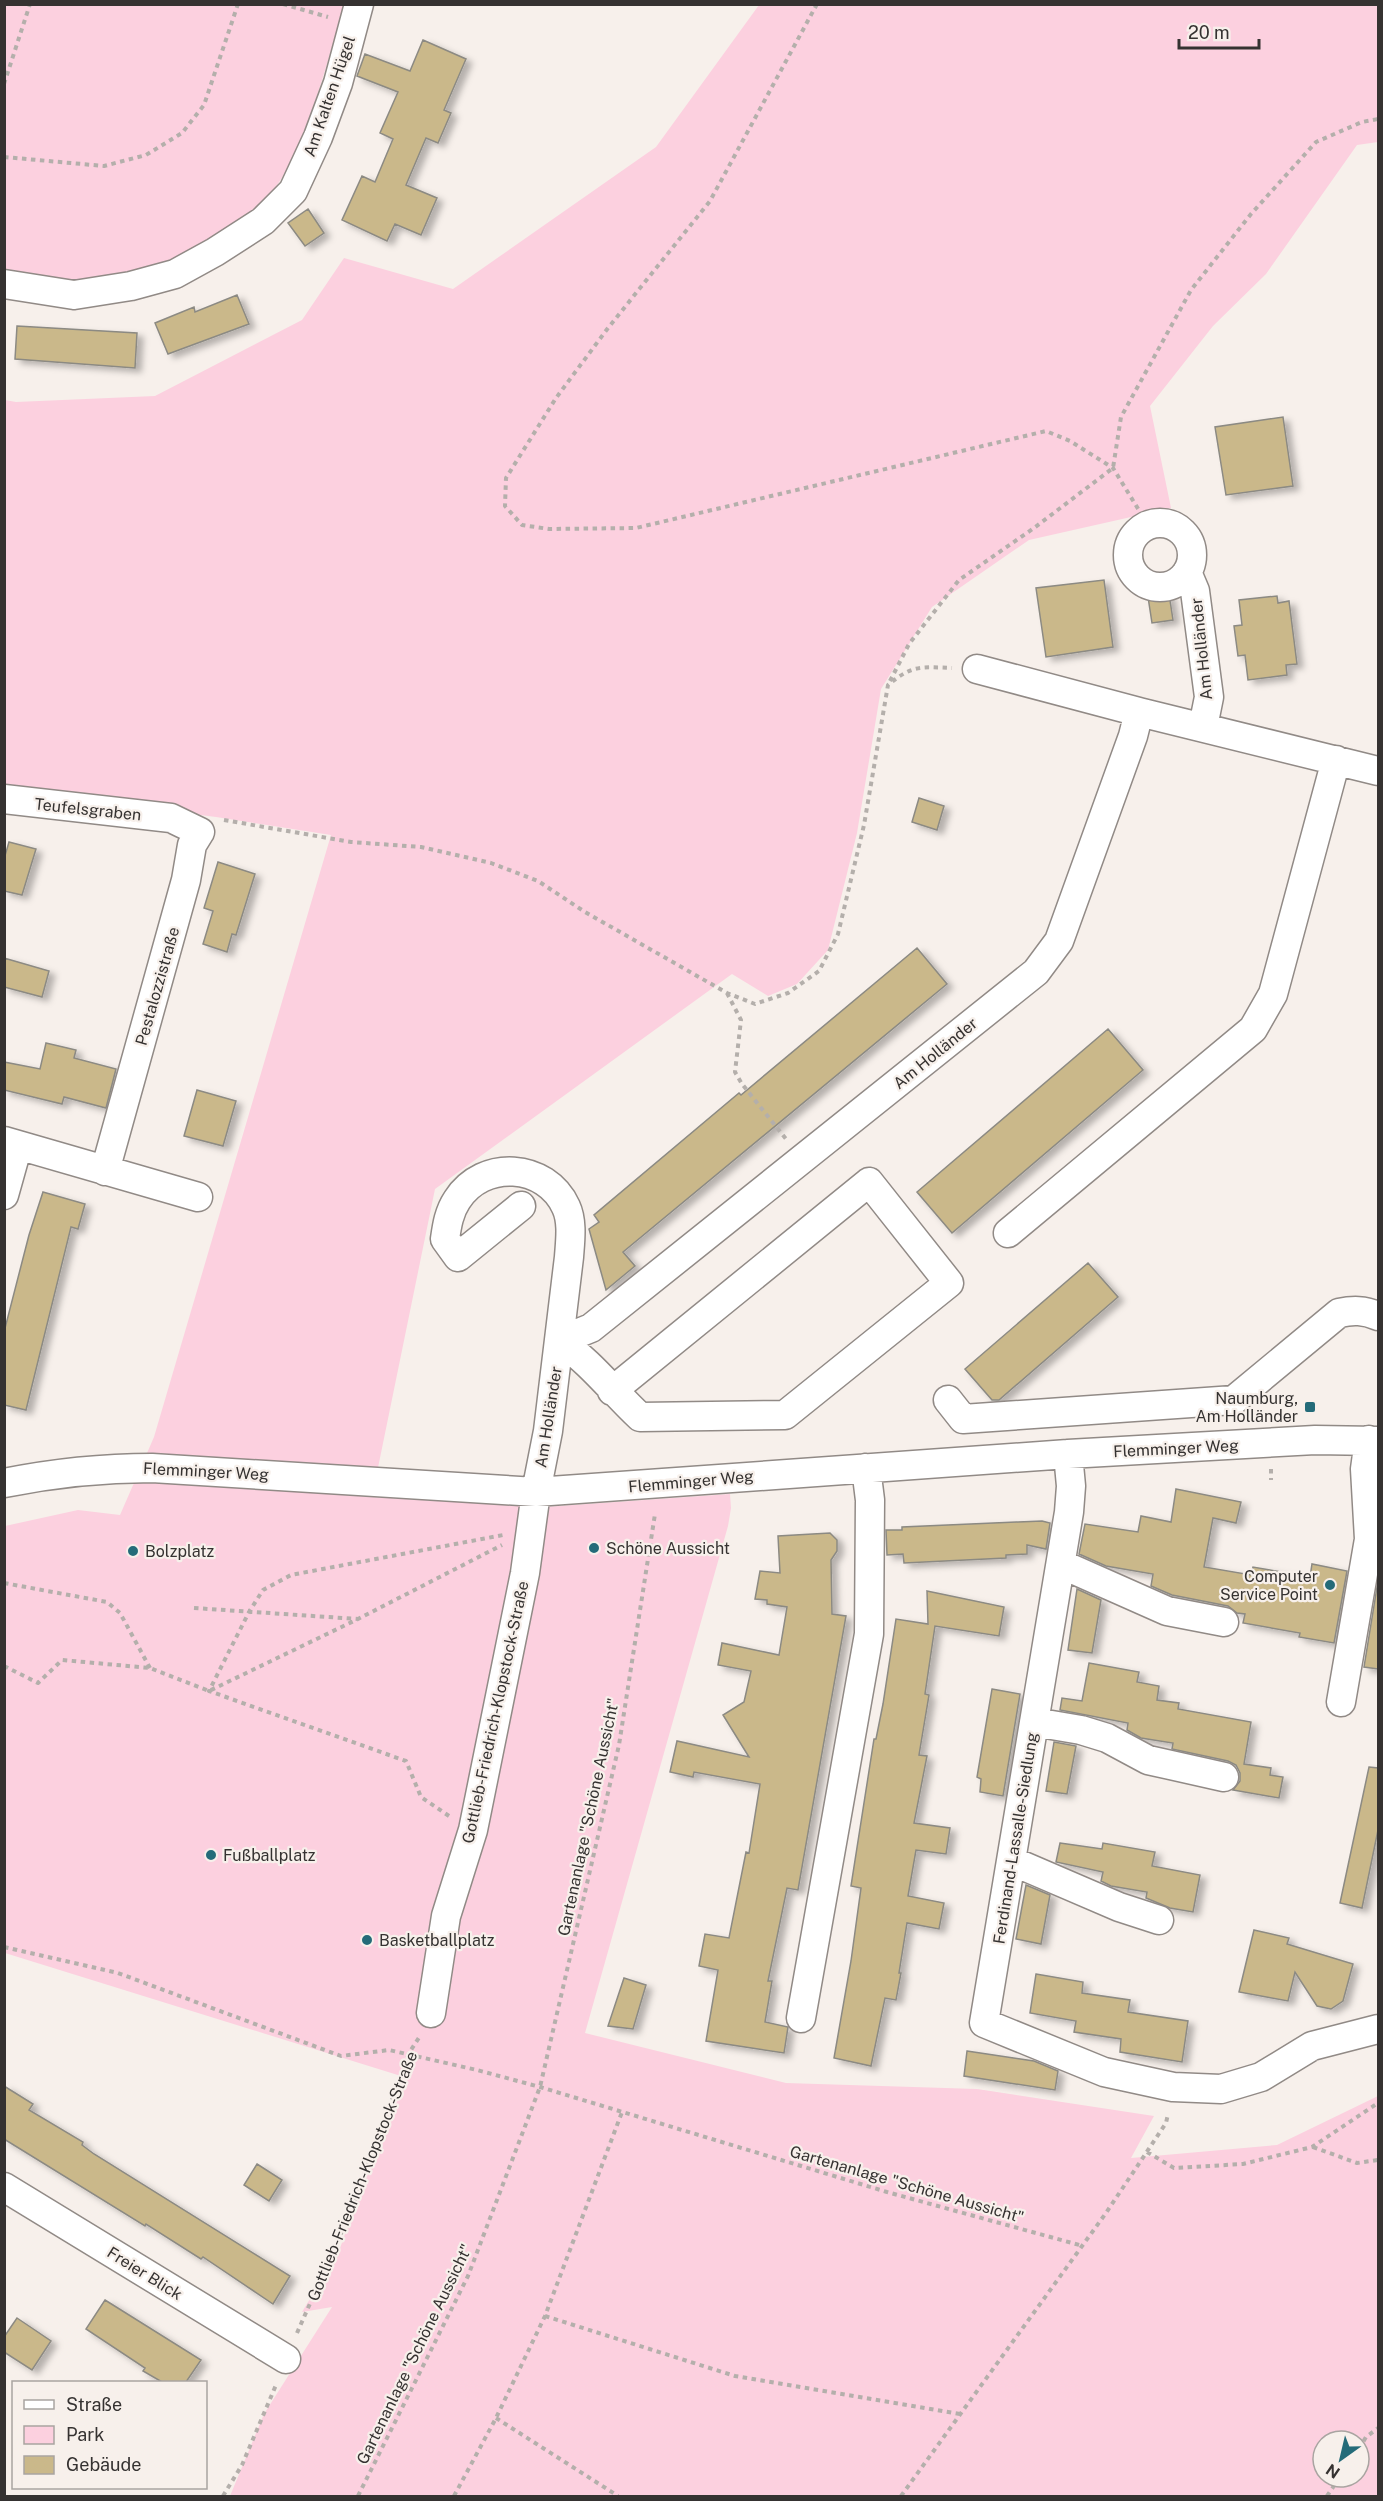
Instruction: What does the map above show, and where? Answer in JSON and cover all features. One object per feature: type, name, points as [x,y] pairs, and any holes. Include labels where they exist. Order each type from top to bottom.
[{"type":"street","name":"Am Kalten Hügel","points":[[4,285],[74,295],[131,286],[175,274],[215,252],[263,220],[293,191],[298,181],[334,94],[357,14]]},
{"type":"street","name":"Am Holländer","points":[[1168,524],[1184,534],[1192,552],[1187,572],[1180,580],[1160,587],[1139,580],[1128,561],[1128,550],[1131,539],[1148,525],[1168,524]]},
{"type":"street","name":"Am Holländer","points":[[1187,572],[1195,591],[1209,697],[1203,727]]},
{"type":"street","points":[[977,669],[1139,712]]},
{"type":"street","name":"Am Holländer","points":[[559,1341],[591,1329],[1036,972],[1049,958],[1059,941],[1133,736],[1139,712],[1378,771]]},
{"type":"street","points":[[1008,1233],[1253,1029],[1266,1010],[1273,994],[1336,760]]},
{"type":"street","name":"Teufelsgraben","points":[[4,800],[171,818],[200,832]]},
{"type":"street","name":"Pestalozzistraße","points":[[105,1171],[186,880],[192,845],[200,832]]},
{"type":"street","points":[[4,1195],[11,1143],[198,1197]]},
{"type":"street","name":"Am Holländer","points":[[521,1206],[458,1257],[445,1239],[450,1214],[458,1198],[471,1184],[487,1174],[504,1171],[522,1172],[539,1179],[557,1193],[567,1208],[570,1231],[559,1341],[548,1431],[536,1492]]},
{"type":"street","points":[[559,1341],[581,1355],[612,1391],[640,1418],[785,1415],[949,1283],[869,1182],[612,1391]]},
{"type":"street","points":[[948,1400],[963,1419],[1234,1400],[1339,1314],[1352,1310],[1367,1311],[1378,1316]]},
{"type":"street","name":"Flemminger Weg","points":[[4,1483],[61,1472],[152,1467],[536,1492],[1068,1454],[1315,1440],[1374,1440]]},
{"type":"street","points":[[1341,1702],[1369,1539],[1365,1469],[1374,1440]]},
{"type":"street","name":"Ferdinand-Lassalle-Siedlung","points":[[1068,1454],[1071,1486],[1069,1512],[984,2024],[1104,2072],[1173,2087]]},
{"type":"street","points":[[801,2018],[869,1634],[870,1500],[866,1468]]},
{"type":"street","name":"Gottlieb-Friedrich-Klopstock-Straße","points":[[431,2013],[446,1916],[473,1830],[532,1530],[536,1492]]},
{"type":"street","points":[[1060,1564],[1167,1611],[1224,1622]]},
{"type":"street","points":[[1034,1722],[1107,1738],[1148,1760],[1224,1777]]},
{"type":"street","points":[[1012,1862],[1119,1907],[1159,1920]]},
{"type":"street","points":[[1173,2087],[1221,2089],[1261,2077],[1312,2046],[1378,2029]]},
{"type":"street","name":"Freier Blick","points":[[4,2187],[286,2359]]},
{"type":"path","points":[[4,84],[30,4]]},
{"type":"path","points":[[4,157],[104,166],[146,155],[182,133],[204,105],[238,4]]},
{"type":"path","points":[[283,4],[357,14]]},
{"type":"path","points":[[817,4],[710,201],[608,328],[556,398],[506,478],[505,506],[522,525],[549,529],[636,528],[1046,431],[1070,441],[1113,468],[1148,525]]},
{"type":"path","points":[[200,832],[213,818],[351,842],[421,847],[492,863],[538,881],[585,912],[727,993],[755,1004],[788,993],[819,971],[838,934],[864,825],[888,685],[909,644],[959,580],[1034,528],[1113,468],[1121,417],[1191,290],[1251,214],[1316,142],[1362,122],[1378,119]]},
{"type":"path","points":[[888,685],[902,673],[924,665],[977,669]]},
{"type":"path","points":[[727,993],[741,1020],[735,1072],[802,1159]]},
{"type":"path","name":"Gartenanlage \"Schöne Aussicht\"","points":[[358,2496],[468,2276],[540,2087],[619,1745],[655,1514]]},
{"type":"path","points":[[209,1691],[249,1612],[263,1590],[291,1575],[532,1530]]},
{"type":"path","points":[[209,1691],[358,1619],[532,1530]]},
{"type":"path","points":[[4,1583],[107,1602],[120,1613],[150,1668]]},
{"type":"path","points":[[194,1608],[358,1619]]},
{"type":"path","points":[[4,1666],[38,1683],[62,1660],[150,1668],[406,1761],[421,1797],[473,1830]]},
{"type":"path","name":"Gartenanlage \"Schöne Aussicht\"","points":[[4,1947],[118,1973],[341,2056],[389,2050],[409,2053],[540,2087],[887,2192],[1083,2246]]},
{"type":"path","name":"Gottlieb-Friedrich-Klopstock-Straße","points":[[223,2496],[242,2465],[350,2213],[409,2053],[418,2041],[431,2013]]},
{"type":"path","points":[[901,2496],[1083,2246],[1147,2152],[1166,2123],[1173,2087]]},
{"type":"path","points":[[1147,2152],[1174,2168],[1243,2164],[1312,2147],[1378,2103]]},
{"type":"path","points":[[454,2496],[496,2418],[545,2316],[622,2112]]},
{"type":"path","points":[[1312,2147],[1357,2163],[1378,2160]]},
{"type":"path","points":[[545,2316],[735,2376],[960,2414]]},
{"type":"path","points":[[496,2418],[618,2496]]},
{"type":"green space","points":[[5,5],[344,5],[304,132],[285,172],[271,194],[252,213],[230,230],[181,256],[128,274],[84,284],[64,285],[5,275]]},
{"type":"green space","points":[[759,5],[1378,5],[1378,142],[1357,145],[1266,274],[1213,326],[1150,406],[1171,508],[1029,540],[932,607],[881,689],[857,833],[828,950],[797,984],[768,996],[732,974],[435,1189],[372,1497],[544,1507],[730,1494],[731,1508],[728,1526],[585,2033],[786,2083],[977,2089],[1154,2116],[1131,2158],[1277,2145],[1378,2096],[1378,2496],[230,2496],[264,2414],[332,2307],[302,2312],[339,2251],[401,2076],[5,1953],[5,1526],[78,1510],[120,1515],[154,1437],[331,835],[216,817],[5,790],[5,400],[16,402],[155,396],[302,320],[344,258],[453,289],[656,147]]},
{"type":"building","points":[[423,40],[466,59],[444,110],[451,113],[438,143],[426,138],[406,185],[437,198],[421,235],[395,224],[387,241],[342,220],[362,176],[375,182],[393,139],[380,133],[398,92],[357,76],[365,54],[410,71]]},
{"type":"building","points":[[308,209],[324,233],[305,246],[288,223]]},
{"type":"building","points":[[237,295],[249,324],[168,354],[155,323],[194,307],[195,312]]},
{"type":"building","points":[[17,326],[137,333],[135,368],[15,359]]},
{"type":"building","points":[[1283,417],[1293,486],[1226,495],[1215,427]]},
{"type":"building","points":[[1104,580],[1113,647],[1046,657],[1036,588]]},
{"type":"building","points":[[1169,594],[1173,620],[1152,623],[1148,597]]},
{"type":"building","points":[[1277,596],[1278,603],[1289,601],[1297,664],[1286,665],[1287,675],[1248,680],[1245,655],[1238,656],[1234,626],[1242,625],[1239,600]]},
{"type":"building","points":[[919,798],[944,806],[937,830],[912,822]]},
{"type":"building","points":[[9,842],[36,849],[22,895],[4,891],[4,859]]},
{"type":"building","points":[[218,862],[255,874],[236,935],[232,934],[227,952],[203,944],[213,911],[204,908]]},
{"type":"building","points":[[917,948],[947,984],[623,1252],[635,1266],[606,1290],[589,1229],[599,1222],[594,1215]]},
{"type":"building","points":[[4,958],[49,971],[42,997],[4,987]]},
{"type":"building","points":[[1108,1029],[1143,1070],[952,1233],[917,1192]]},
{"type":"building","points":[[46,1043],[76,1050],[74,1058],[116,1069],[106,1108],[64,1097],[62,1104],[4,1090],[4,1062],[40,1069]]},
{"type":"building","points":[[197,1090],[236,1101],[223,1146],[184,1136]]},
{"type":"building","points":[[43,1192],[85,1204],[78,1229],[71,1227],[26,1410],[4,1405],[4,1332],[29,1235]]},
{"type":"building","points":[[1088,1263],[1118,1297],[999,1400],[992,1400],[965,1369]]},
{"type":"building","points":[[1176,1489],[1241,1502],[1236,1523],[1213,1518],[1204,1567],[1251,1575],[1253,1567],[1310,1577],[1312,1564],[1347,1571],[1334,1643],[1299,1637],[1300,1633],[1243,1623],[1245,1614],[1237,1613],[1228,1606],[1172,1595],[1151,1586],[1153,1574],[1106,1566],[1079,1554],[1085,1524],[1138,1532],[1141,1516],[1171,1522]]},
{"type":"building","points":[[1042,1521],[1050,1523],[1046,1549],[1027,1545],[1027,1554],[1006,1555],[1006,1558],[904,1563],[903,1554],[887,1555],[886,1530],[902,1530],[902,1527]]},
{"type":"building","points":[[830,1533],[837,1540],[837,1551],[831,1560],[832,1614],[846,1616],[798,1890],[787,1888],[768,1981],[772,1981],[765,2022],[788,2027],[784,2053],[706,2041],[718,1970],[699,1966],[705,1934],[729,1938],[746,1852],[749,1853],[760,1784],[694,1772],[693,1777],[670,1772],[677,1741],[749,1757],[723,1715],[744,1702],[751,1671],[718,1665],[722,1643],[779,1655],[787,1607],[767,1604],[767,1600],[755,1599],[760,1571],[780,1573],[778,1536]]},
{"type":"building","points":[[1378,1581],[1378,1669],[1364,1667]]},
{"type":"building","points":[[1077,1589],[1101,1600],[1092,1653],[1068,1650]]},
{"type":"building","points":[[927,1591],[1004,1607],[999,1636],[935,1626],[925,1694],[929,1695],[919,1755],[927,1756],[914,1823],[950,1828],[946,1854],[916,1850],[908,1896],[944,1903],[939,1929],[907,1923],[896,2000],[885,1998],[871,2066],[834,2058],[861,1888],[851,1886],[896,1619],[928,1624]]},
{"type":"building","points":[[1089,1663],[1139,1672],[1137,1682],[1159,1686],[1157,1700],[1179,1703],[1178,1709],[1251,1722],[1244,1764],[1271,1768],[1270,1775],[1283,1777],[1279,1798],[1233,1790],[1240,1781],[1240,1773],[1236,1765],[1228,1761],[1172,1749],[1173,1743],[1141,1738],[1127,1730],[1128,1723],[1060,1710],[1062,1698],[1082,1701]]},
{"type":"building","points":[[992,1689],[1020,1694],[1003,1796],[980,1792],[981,1779],[977,1777]]},
{"type":"building","points":[[1054,1742],[1076,1746],[1067,1794],[1046,1791]]},
{"type":"building","points":[[1369,1767],[1378,1768],[1378,1830],[1362,1908],[1340,1903]]},
{"type":"building","points":[[1060,1843],[1102,1849],[1103,1843],[1155,1852],[1152,1866],[1200,1875],[1193,1912],[1170,1908],[1146,1898],[1147,1892],[1111,1886],[1101,1881],[1103,1872],[1056,1862]]},
{"type":"building","points":[[1026,1885],[1050,1895],[1041,1944],[1016,1939]]},
{"type":"building","points":[[1254,1930],[1289,1938],[1287,1944],[1353,1964],[1343,2001],[1331,2009],[1317,2006],[1295,1972],[1288,2001],[1239,1992]]},
{"type":"building","points":[[1036,1974],[1083,1982],[1082,1993],[1130,2000],[1128,2012],[1188,2021],[1182,2062],[1120,2052],[1121,2039],[1074,2032],[1076,2021],[1030,2013]]},
{"type":"building","points":[[624,1978],[646,1985],[633,2029],[608,2026]]},
{"type":"building","points":[[967,2051],[1034,2061],[1058,2071],[1055,2090],[964,2076]]},
{"type":"building","points":[[4,2086],[33,2104],[29,2110],[83,2142],[82,2145],[94,2154],[290,2276],[273,2304],[203,2257],[201,2259],[146,2224],[145,2226],[4,2139]]},
{"type":"building","points":[[257,2164],[282,2180],[269,2201],[244,2185]]},
{"type":"building","points":[[105,2300],[201,2360],[187,2381],[160,2381],[143,2371],[145,2368],[86,2329]]},
{"type":"building","points":[[17,2318],[51,2341],[32,2370],[4,2352],[4,2337]]},
{"type":"place","name":"Naumburg, Am Holländer","points":[[1310,1407]]},
{"type":"place","name":"Schöne Aussicht","points":[[594,1548]]},
{"type":"place","name":"Bolzplatz","points":[[133,1551]]},
{"type":"place","name":"Computer Service Point","points":[[1330,1585]]},
{"type":"place","name":"Fußballplatz","points":[[211,1855]]},
{"type":"place","name":"Basketballplatz","points":[[367,1940]]}]
